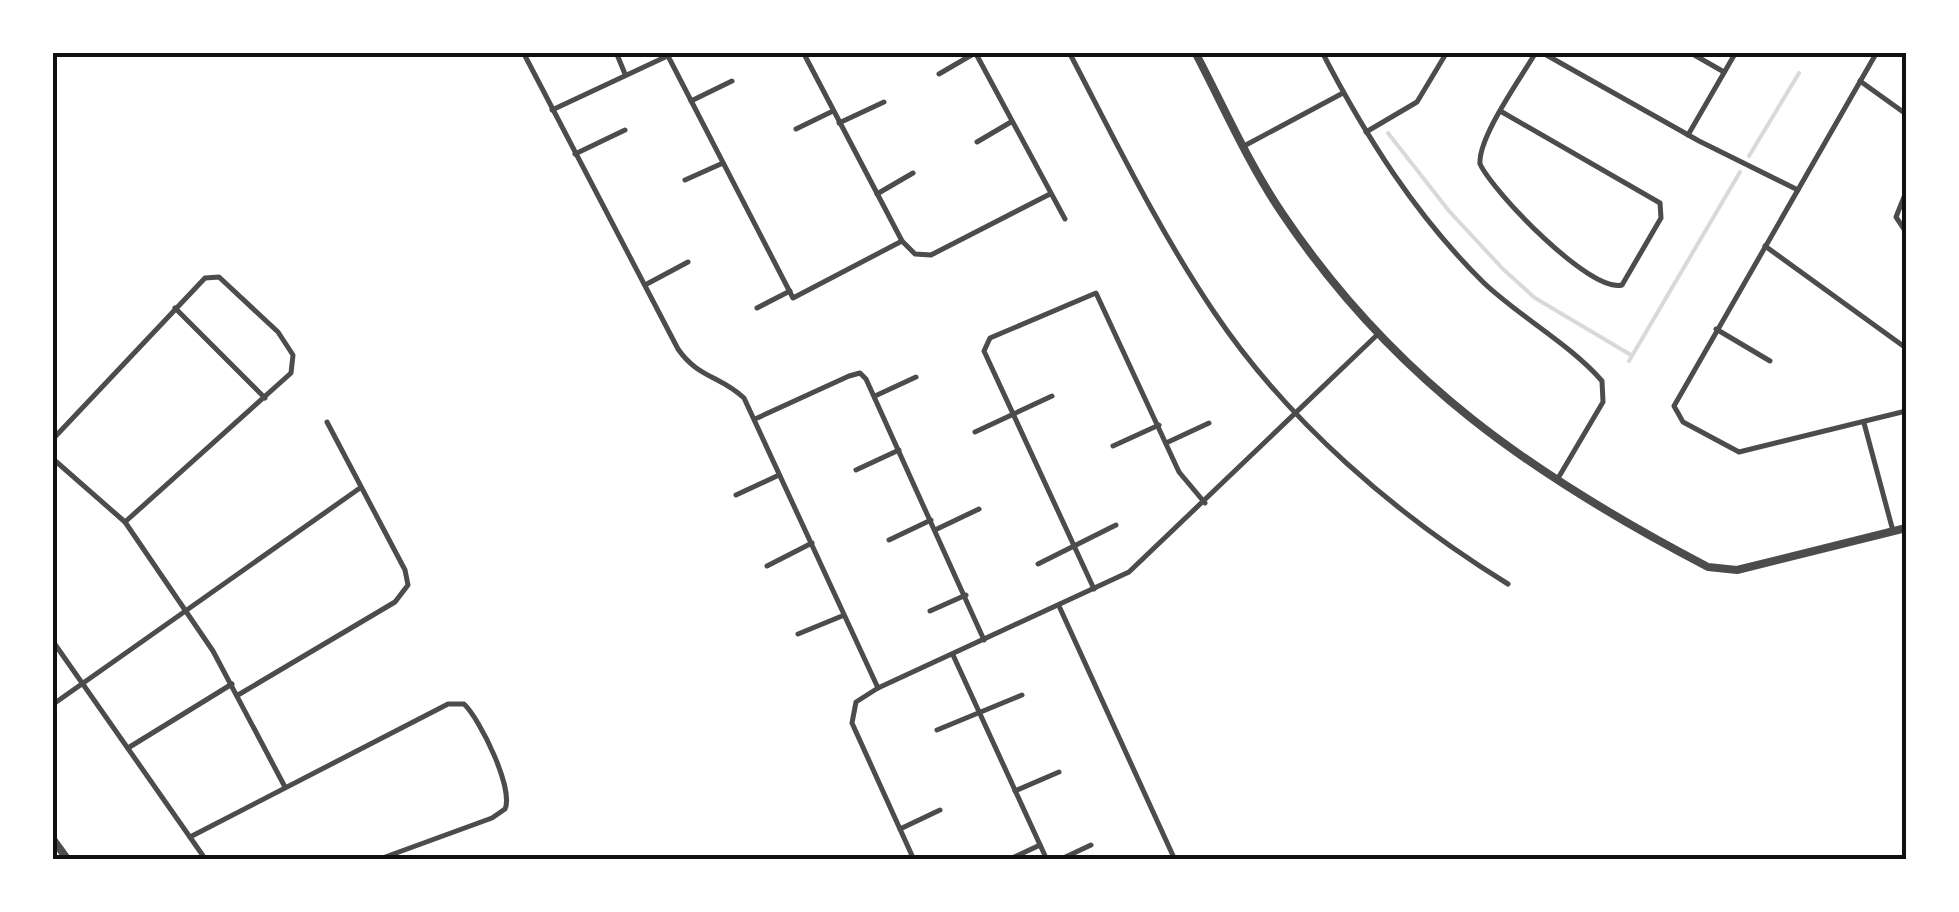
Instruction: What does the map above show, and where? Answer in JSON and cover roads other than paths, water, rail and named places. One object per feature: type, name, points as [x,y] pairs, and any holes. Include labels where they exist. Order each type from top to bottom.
[{"type":"street","points":[[522,52],[687,362],[702,375],[731,386],[754,419],[878,688]]},
{"type":"street","points":[[616,52],[625,74]]},
{"type":"street","points":[[552,110],[676,52]]},
{"type":"street","points":[[1069,52],[1154,216],[1215,314],[1298,412],[1412,518],[1508,584]]},
{"type":"street","points":[[1195,52],[1288,222],[1377,336],[1450,405],[1557,480],[1674,549],[1723,569],[1737,570],[1906,528]]},
{"type":"street","points":[[1322,52],[1402,188],[1464,262],[1515,311],[1602,380],[1603,402],[1557,480]]},
{"type":"street","points":[[1502,112],[1660,204],[1662,218],[1622,285],[1610,286],[1564,256],[1482,169],[1480,153],[1502,112],[1538,52],[1798,190]]},
{"type":"street","points":[[1690,52],[1724,72]]},
{"type":"street","points":[[1688,135],[1736,52]]},
{"type":"street","points":[[1877,52],[1674,401],[1676,415],[1683,422],[1728,449],[1745,452],[1906,411]]},
{"type":"street","points":[[804,53],[902,241],[914,254],[931,255],[1050,194]]},
{"type":"street","points":[[938,74],[975,53],[1064,219]]},
{"type":"street","points":[[1366,132],[1418,102],[1443,54]]},
{"type":"street","points":[[668,56],[793,298],[902,241]]},
{"type":"street","points":[[691,101],[732,81]]},
{"type":"street","points":[[1860,81],[1906,114]]},
{"type":"street","points":[[1244,146],[1343,93]]},
{"type":"street","points":[[839,123],[884,102]]},
{"type":"street","points":[[796,129],[833,111]]},
{"type":"street","points":[[977,142],[1011,122]]},
{"type":"street","points":[[575,154],[625,130]]},
{"type":"street","points":[[685,180],[723,162]]},
{"type":"street","points":[[877,194],[914,173]]},
{"type":"street","points":[[1906,192],[1896,217],[1906,232]]},
{"type":"street","points":[[1765,246],[1906,348]]},
{"type":"street","points":[[645,285],[688,262]]},
{"type":"street","points":[[52,440],[201,281],[219,277],[278,332],[290,347],[295,363],[291,374],[124,522]]},
{"type":"street","points":[[757,308],[790,291]]},
{"type":"street","points":[[1094,589],[984,351],[987,341],[1096,293],[1184,480],[1205,504]]},
{"type":"street","points":[[175,308],[265,398]]},
{"type":"street","points":[[1716,329],[1770,361]]},
{"type":"street","points":[[914,860],[852,724],[852,709],[878,688],[1059,606],[1144,561],[1377,336]]},
{"type":"street","points":[[754,419],[860,373],[876,396],[984,640]]},
{"type":"street","points":[[876,396],[916,376]]},
{"type":"street","points":[[975,432],[1052,396]]},
{"type":"street","points":[[238,695],[405,593],[405,570],[328,422]]},
{"type":"street","points":[[1864,422],[1893,532]]},
{"type":"street","points":[[1166,444],[1209,424]]},
{"type":"street","points":[[1113,446],[1158,425]]},
{"type":"street","points":[[856,470],[899,450]]},
{"type":"street","points":[[52,458],[124,522],[232,684],[286,787]]},
{"type":"street","points":[[736,495],[779,475]]},
{"type":"street","points":[[52,705],[360,488]]},
{"type":"street","points":[[936,530],[979,509]]},
{"type":"street","points":[[888,540],[932,520]]},
{"type":"street","points":[[1038,564],[1116,525]]},
{"type":"street","points":[[767,566],[812,543]]},
{"type":"street","points":[[930,611],[966,594]]},
{"type":"street","points":[[1059,606],[1176,860]]},
{"type":"street","points":[[798,634],[843,615]]},
{"type":"street","points":[[52,640],[206,860]]},
{"type":"street","points":[[953,655],[1046,860]]},
{"type":"street","points":[[128,748],[232,684]]},
{"type":"street","points":[[937,730],[1022,695]]},
{"type":"street","points":[[190,837],[448,704],[464,704],[478,722],[508,792],[508,804],[492,818],[377,860]]},
{"type":"street","points":[[1016,791],[1059,772]]},
{"type":"street","points":[[900,830],[940,810]]},
{"type":"street","points":[[52,838],[68,860]]},
{"type":"street","points":[[1008,860],[1040,845]]},
{"type":"street","points":[[1060,860],[1091,846]]},
{"type":"waterway","points":[[1749,156],[1799,73]]},
{"type":"waterway","points":[[1388,133],[1449,211],[1503,269],[1535,298],[1631,355]]},
{"type":"waterway","points":[[1629,361],[1740,172]]}]
